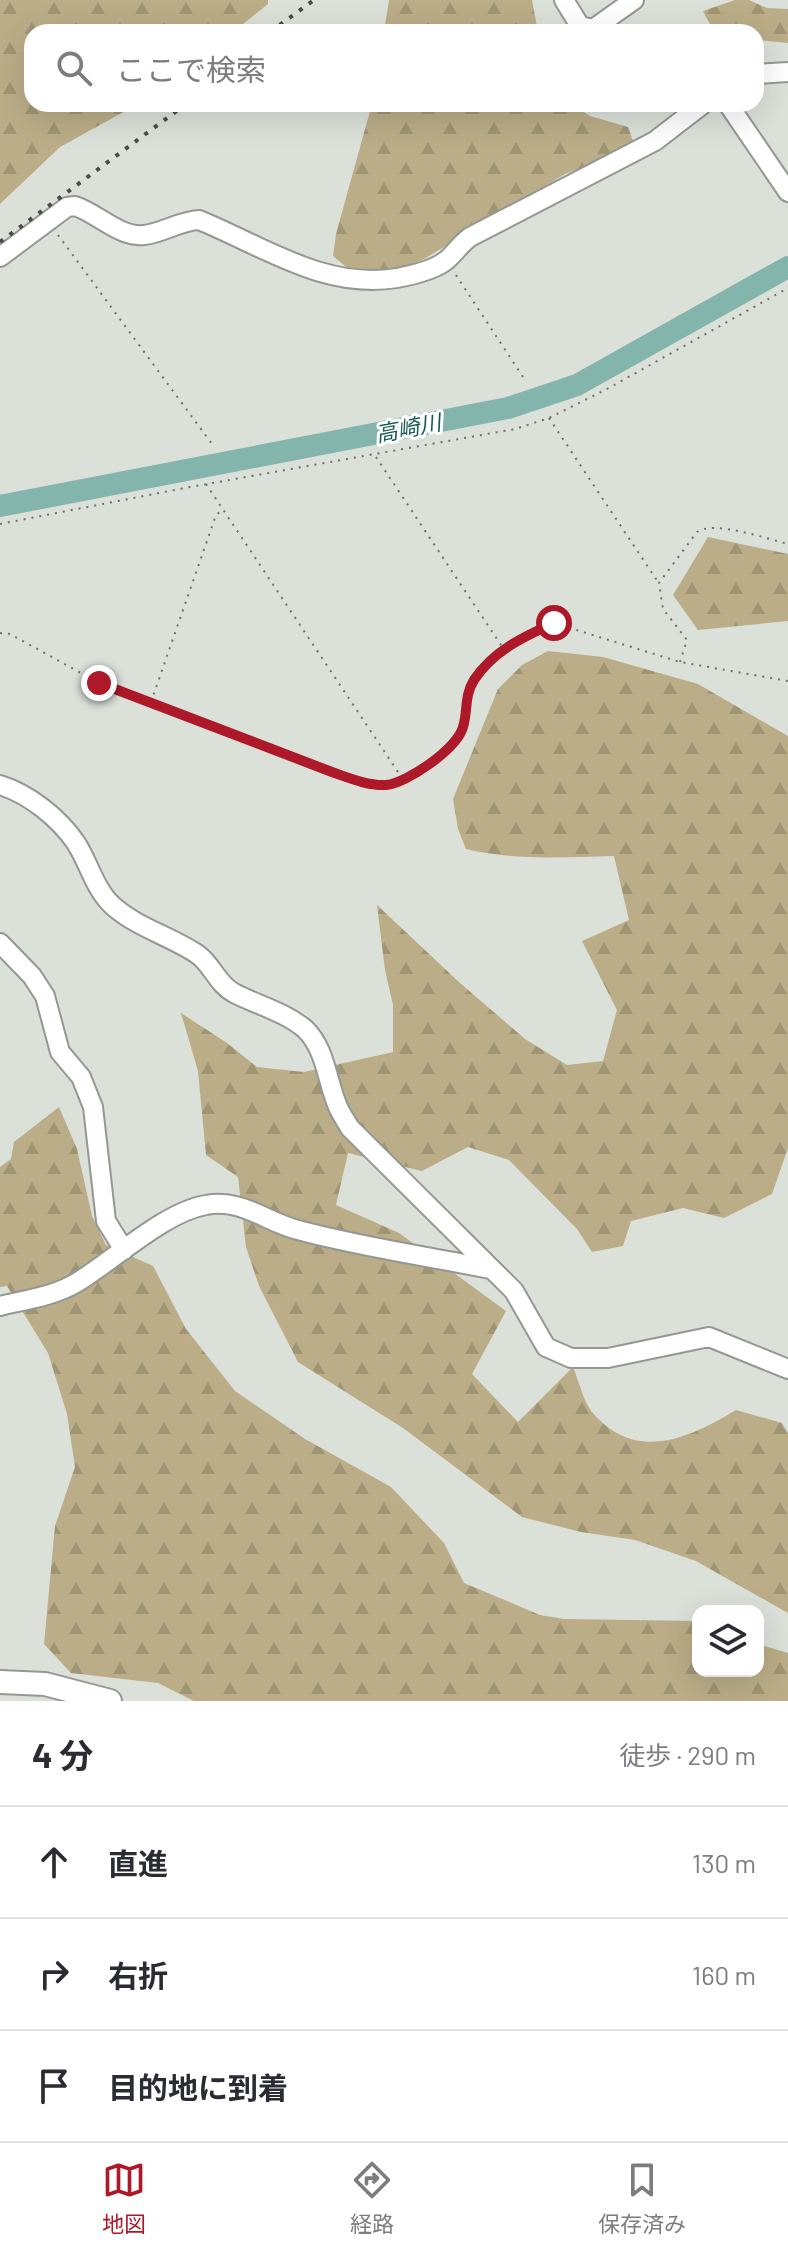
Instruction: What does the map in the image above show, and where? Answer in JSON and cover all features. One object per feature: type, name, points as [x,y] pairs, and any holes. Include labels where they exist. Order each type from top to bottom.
[{"type":"main road","points":[[0,1682],[45,1684],[110,1701]]},
{"type":"street","points":[[564,0],[579,24]]},
{"type":"street","points":[[600,24],[634,0]]},
{"type":"street","points":[[764,74],[788,72]]},
{"type":"street","points":[[0,257],[67,207],[75,206],[131,234],[143,235],[188,220],[199,220],[291,263],[325,274],[364,280],[409,276],[446,261],[457,246],[470,237],[655,141],[693,112]]},
{"type":"street","points":[[733,112],[788,192]]},
{"type":"street","points":[[0,785],[25,797],[58,821],[76,843],[110,903],[132,921],[200,955],[217,980],[231,992],[277,1012],[305,1030],[319,1050],[338,1108],[350,1128],[514,1291],[546,1347],[571,1358],[608,1358],[709,1337],[788,1369]]},
{"type":"street","points":[[0,943],[32,976],[45,996],[60,1052],[81,1077],[93,1107],[106,1221],[124,1250]]},
{"type":"street","points":[[0,1306],[74,1285],[176,1216],[205,1205],[227,1204],[248,1209],[295,1229],[490,1269]]},
{"type":"path","points":[[48,222],[212,444]]},
{"type":"path","points":[[446,261],[523,377]]},
{"type":"path","points":[[0,524],[515,429],[549,418],[662,360],[788,288]]},
{"type":"path","points":[[549,418],[659,583],[663,609],[687,640],[680,662]]},
{"type":"path","points":[[374,455],[503,649]]},
{"type":"path","points":[[206,484],[403,779]]},
{"type":"path","points":[[151,703],[216,515],[223,510]]},
{"type":"path","points":[[659,583],[703,527],[788,544]]},
{"type":"path","points":[[0,633],[10,634],[99,683],[357,780],[388,785],[403,779],[449,749],[463,729],[465,701],[474,680],[503,649],[554,623],[680,662],[788,681]]},
{"type":"green space","points":[[0,0],[268,0],[268,4],[243,24],[24,24],[24,112],[123,112],[60,147],[0,204]]},
{"type":"green space","points":[[389,0],[532,0],[536,24],[385,24]]},
{"type":"green space","points":[[735,0],[749,0],[767,8],[788,9],[788,43],[764,41],[764,24],[710,24],[703,11]]},
{"type":"green space","points":[[370,112],[584,112],[628,127],[633,141],[599,161],[565,174],[424,259],[385,274],[356,275],[333,256],[336,234]]},
{"type":"green space","points":[[708,537],[788,554],[788,621],[698,630],[673,595]]},
{"type":"green space","points":[[548,651],[603,657],[698,684],[788,736],[788,1148],[772,1194],[724,1218],[683,1208],[631,1221],[623,1246],[592,1252],[577,1229],[509,1160],[468,1147],[422,1171],[348,1153],[336,1205],[399,1233],[506,1311],[472,1374],[518,1422],[573,1367],[592,1412],[609,1428],[626,1437],[662,1441],[681,1437],[736,1410],[782,1423],[788,1433],[788,1613],[696,1561],[635,1540],[581,1532],[522,1517],[403,1428],[298,1362],[259,1286],[246,1247],[238,1177],[206,1155],[198,1071],[181,1013],[257,1067],[304,1072],[393,1052],[393,1005],[377,905],[525,1039],[567,1065],[603,1061],[617,1010],[582,941],[629,920],[614,856],[521,857],[466,849],[458,829],[453,799],[498,689],[522,665]]},
{"type":"green space","points":[[59,1107],[77,1149],[92,1216],[106,1245],[153,1266],[186,1329],[235,1391],[305,1439],[391,1487],[444,1543],[464,1583],[540,1615],[564,1619],[692,1621],[692,1677],[764,1677],[764,1646],[788,1653],[788,1701],[194,1701],[158,1683],[71,1673],[44,1644],[55,1526],[75,1467],[67,1414],[48,1353],[7,1286],[0,1287],[0,1167],[11,1159],[14,1142]]},
{"type":"waterway","name":"高崎川","points":[[0,506],[508,408],[577,385],[788,267]]},
{"type":"railway","points":[[281,24],[314,0]]},
{"type":"railway","points":[[0,242],[175,112]]},
{"type":"route","points":[[99,683],[332,772],[370,784],[388,785],[403,779],[449,749],[463,729],[465,701],[474,680],[503,649],[554,623]]}]
